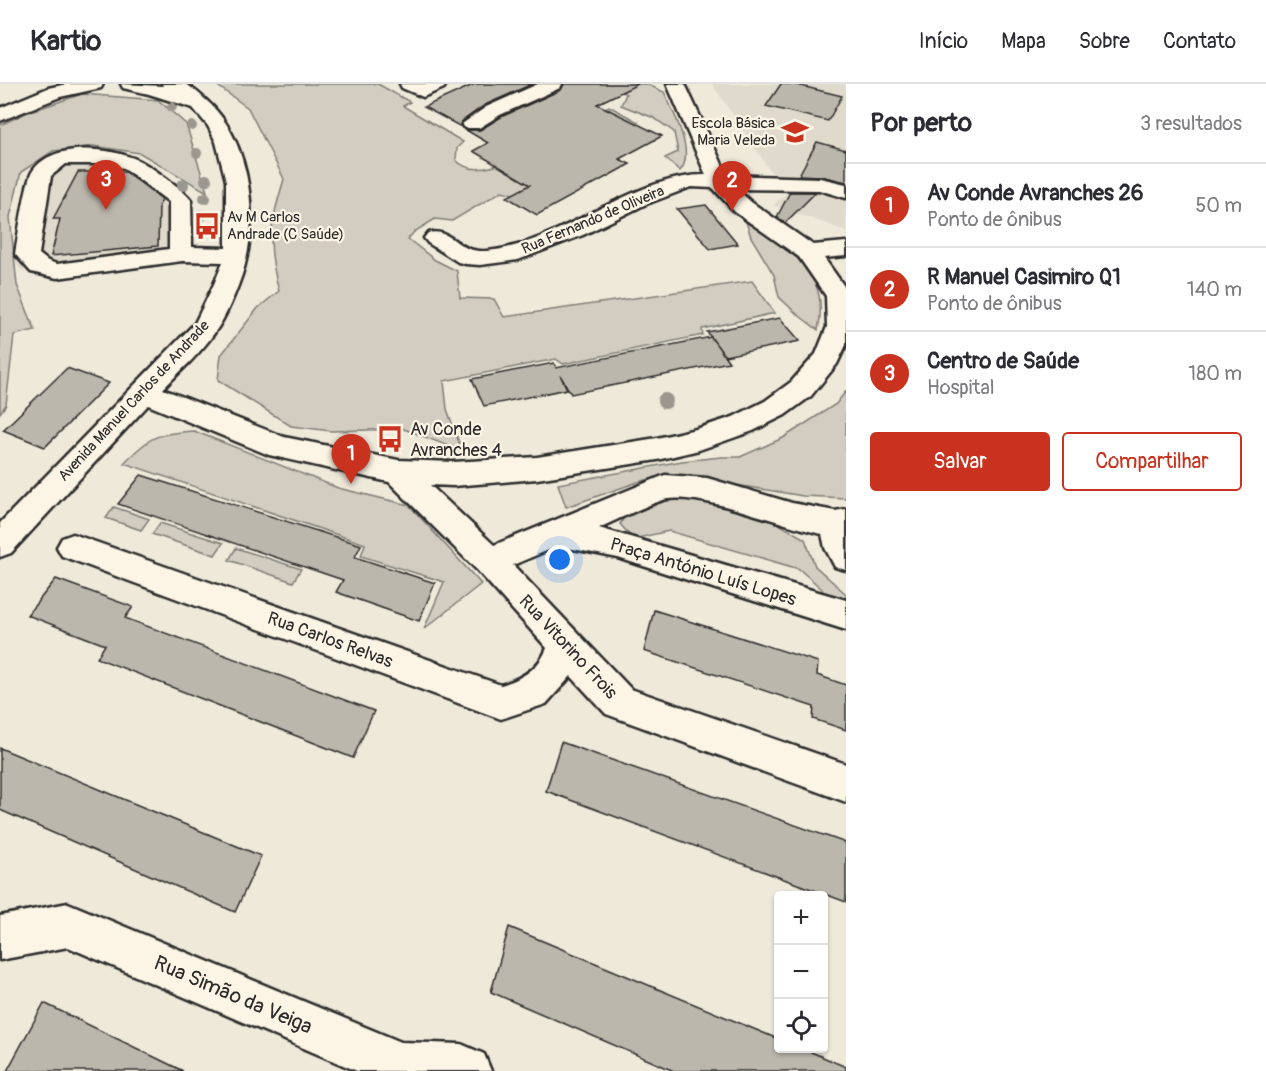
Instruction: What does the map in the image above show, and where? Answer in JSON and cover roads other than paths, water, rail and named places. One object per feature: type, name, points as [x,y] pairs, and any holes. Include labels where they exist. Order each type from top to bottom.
[{"type":"street","points":[[11,96],[48,84]]},
{"type":"street","points":[[0,115],[55,92],[94,84]]},
{"type":"street","points":[[130,84],[154,89],[201,107]]},
{"type":"street","name":"Avenida Manuel Carlos de Andrade","points":[[0,544],[205,328],[225,290],[236,255],[239,213],[237,175],[219,125],[183,90],[171,84]]},
{"type":"street","points":[[410,84],[423,91],[437,84]]},
{"type":"street","points":[[472,124],[493,111],[553,84]]},
{"type":"street","points":[[143,392],[279,447],[398,472],[453,474],[537,468],[657,449],[699,439],[742,424],[775,408],[801,389],[828,358],[840,327],[838,296],[808,252],[743,207],[720,183],[676,84]]},
{"type":"street","points":[[182,254],[179,243],[180,200],[131,164],[123,160],[71,157],[59,160],[41,175],[27,254],[32,263],[41,268],[57,271],[182,254],[236,255]]},
{"type":"street","name":"Rua Fernando de Oliveira","points":[[436,238],[466,256],[497,257],[538,246],[636,200],[689,181],[820,184],[846,191]]},
{"type":"street","points":[[808,252],[846,249]]},
{"type":"street","name":"Rua Vitorino Frois","points":[[398,472],[489,561],[619,702],[846,783]]},
{"type":"street","points":[[489,561],[665,487],[707,490],[792,515],[840,523],[841,548],[846,557]]},
{"type":"street","name":"Praça António Luís Lopes","points":[[559,533],[618,545],[846,615]]},
{"type":"street","name":"Rua Carlos Relvas","points":[[73,547],[501,702],[533,692],[557,668],[565,645]]},
{"type":"street","name":"Rua Simão da Veiga","points":[[0,938],[68,925],[400,1066],[461,1068],[467,1071]]},
{"type":"place","name":"Escola Básica Maria Veleda","points":[[795,132]]},
{"type":"place","name":"Centro de Saúde","points":[[106,210]]},
{"type":"place","name":"R Manuel Casimiro Q1","points":[[732,211]]},
{"type":"place","name":"Av M Carlos Andrade (C Saúde)","points":[[207,226]]},
{"type":"place","name":"Av Conde Avranches 4","points":[[390,439]]},
{"type":"place","name":"Av Conde Avranches 26","points":[[351,484]]}]
